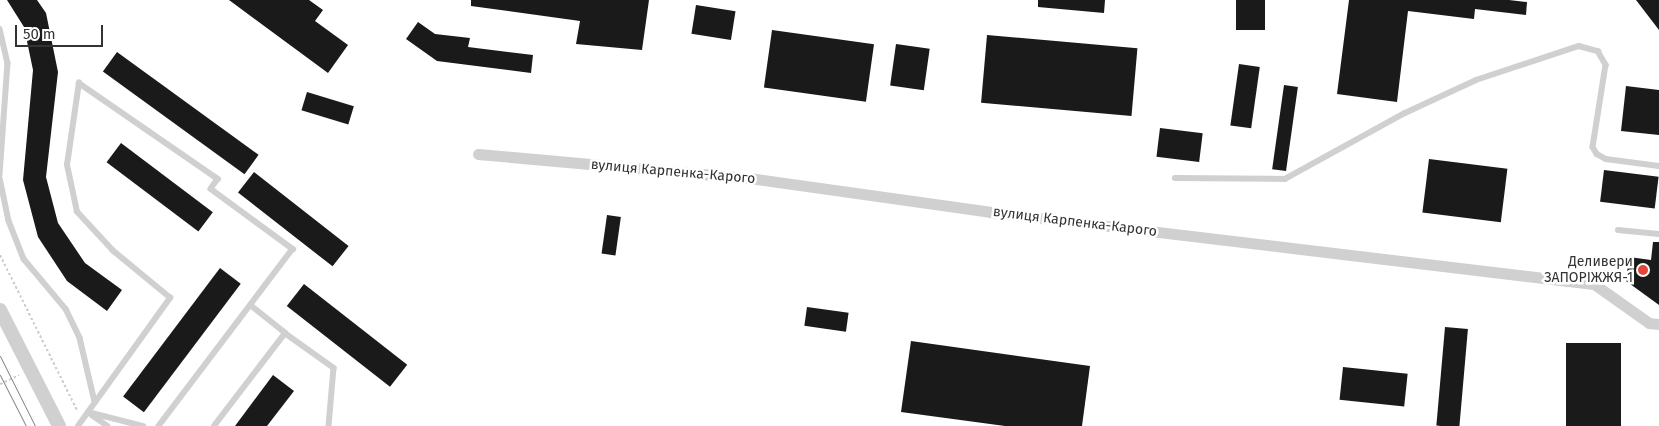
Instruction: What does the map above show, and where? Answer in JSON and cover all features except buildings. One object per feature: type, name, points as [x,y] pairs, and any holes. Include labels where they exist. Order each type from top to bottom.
[{"type":"street","name":"вулиця Карпенка-Карого","points":[[478,154],[749,178],[1000,214],[1594,284],[1649,323],[1659,324]]},
{"type":"street","points":[[0,310],[59,426]]},
{"type":"lane","points":[[0,30],[8,63],[0,176],[9,221],[24,259],[66,309],[80,338],[95,402]]},
{"type":"lane","points":[[1175,178],[1285,179],[1405,113],[1476,80],[1578,46],[1598,51],[1606,65],[1592,147],[1597,154],[1606,159],[1659,166]]},
{"type":"lane","points":[[78,426],[170,298],[113,250],[77,212],[67,165],[79,83],[218,179],[211,189],[293,250],[159,426]]},
{"type":"lane","points":[[1618,230],[1659,234]]},
{"type":"lane","points":[[251,306],[334,368],[329,426]]},
{"type":"lane","points":[[214,426],[285,333]]},
{"type":"lane","points":[[88,412],[108,426]]},
{"type":"lane","points":[[88,412],[143,426]]},
{"type":"path","points":[[0,256],[82,420]]},
{"type":"path","points":[[0,384],[30,370]]},
{"type":"tram line","points":[[0,356],[35,426]]},
{"type":"tram line","points":[[0,375],[26,426]]},
{"type":"place","name":"Деливери ЗАПОРІЖЖЯ-1","points":[[1643,270]]}]
